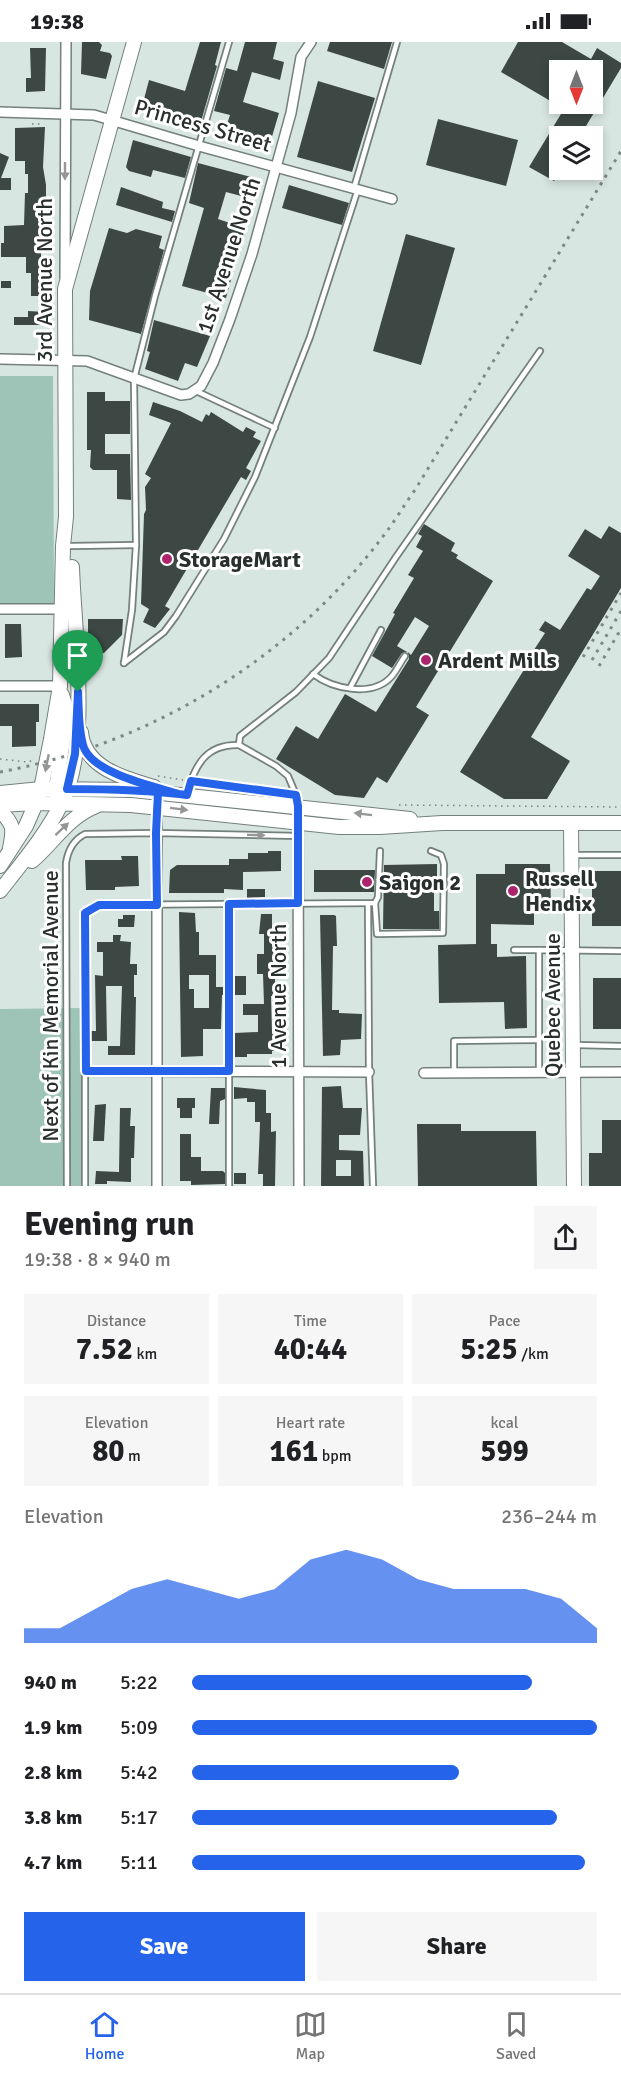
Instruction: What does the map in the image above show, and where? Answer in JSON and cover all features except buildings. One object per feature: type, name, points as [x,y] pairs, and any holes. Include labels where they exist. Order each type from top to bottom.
[{"type":"main road","points":[[64,289],[134,42]]},
{"type":"main road","points":[[121,93],[143,42]]},
{"type":"main road","name":"3rd Avenue North","points":[[4,861],[26,826],[41,789],[60,686],[63,546],[66,517],[64,289]]},
{"type":"main road","name":"3rd Avenue North","points":[[3,887],[62,804],[62,789],[75,754],[78,692],[71,546],[66,517]]},
{"type":"main road","points":[[60,686],[66,708],[62,789]]},
{"type":"main road","points":[[78,692],[81,737],[85,751],[92,760],[124,777],[183,794]]},
{"type":"main road","points":[[0,793],[62,789],[158,792],[297,801],[442,823]]},
{"type":"main road","points":[[0,805],[36,803],[157,807],[298,829],[442,823],[621,823]]},
{"type":"main road","points":[[3,887],[71,820],[83,811],[101,804]]},
{"type":"main road","points":[[0,811],[12,825],[13,834],[4,861]]},
{"type":"main road","name":"Quebec Avenue","points":[[571,823],[574,1186]]},
{"type":"street","name":"3rd Avenue North","points":[[64,289],[66,42]]},
{"type":"street","name":"1st Avenue North","points":[[196,391],[213,363],[252,254],[291,113],[301,57],[311,42]]},
{"type":"street","name":"Princess Street","points":[[0,112],[94,115],[392,199]]},
{"type":"street","points":[[0,360],[87,361],[181,395],[196,391]]},
{"type":"street","points":[[0,609],[63,609]]},
{"type":"street","points":[[0,686],[60,686]]},
{"type":"street","points":[[157,1186],[156,833],[158,792]]},
{"type":"street","name":"1 Avenue North","points":[[297,801],[299,1186]]},
{"type":"street","points":[[86,1071],[369,1072]]},
{"type":"street","points":[[424,1073],[621,1072]]},
{"type":"lane","points":[[229,42],[155,296],[134,379],[136,545],[132,610],[124,663],[164,632],[176,616],[224,538],[255,477],[310,337],[356,189],[397,42]]},
{"type":"lane","points":[[238,745],[242,733],[296,692],[329,658],[540,351]]},
{"type":"lane","points":[[196,391],[275,428]]},
{"type":"lane","points":[[71,546],[136,545]]},
{"type":"lane","points":[[350,688],[381,630]]},
{"type":"lane","points":[[313,674],[334,686],[373,687],[391,676],[405,656]]},
{"type":"lane","points":[[183,794],[203,758],[220,746],[238,745],[276,766],[288,776],[297,801]]},
{"type":"lane","points":[[156,833],[298,829]]},
{"type":"lane","name":"Next of Kin Memorial Avenue","points":[[67,1186],[66,863],[69,850],[78,838],[85,834],[156,833]]},
{"type":"lane","points":[[380,851],[378,897],[375,903],[377,934],[443,933],[444,864],[441,855],[431,851]]},
{"type":"lane","points":[[571,855],[621,855]]},
{"type":"lane","points":[[85,1186],[85,913],[99,905],[375,903]]},
{"type":"lane","points":[[229,904],[229,1186]]},
{"type":"lane","points":[[368,904],[369,1072],[373,1186]]},
{"type":"lane","points":[[514,950],[621,951]]},
{"type":"lane","points":[[539,1072],[540,950]]},
{"type":"lane","points":[[454,1073],[454,1041],[539,1040]]},
{"type":"lane","points":[[573,1045],[621,1046]]},
{"type":"path","points":[[0,759],[27,762],[36,760]]},
{"type":"path","points":[[155,775],[297,801]]},
{"type":"path","points":[[393,806],[621,807]]},
{"type":"green space","points":[[0,376],[53,376],[54,605],[0,605]]},
{"type":"green space","points":[[81,1008],[81,1186],[0,1186],[0,1009]]},
{"type":"railway","points":[[0,772],[56,759],[111,740],[164,717],[214,689],[262,657],[306,620],[347,579],[384,535],[415,490],[621,151]]},
{"type":"railway","points":[[583,657],[621,593]]},
{"type":"railway","points":[[592,660],[621,611]]},
{"type":"railway","points":[[599,666],[621,629]]},
{"type":"place","name":"StorageMart","points":[[167,559]]},
{"type":"place","name":"Ardent Mills","points":[[426,660]]},
{"type":"place","name":"Saigon 2","points":[[367,882]]},
{"type":"place","name":"Russell Hendix","points":[[513,891]]},
{"type":"route","points":[[78,692],[75,754],[67,789],[132,790],[158,792],[187,795],[191,781],[296,795],[298,903],[229,904],[229,1071],[86,1071],[85,913],[99,905],[157,905],[158,792],[179,794],[124,777],[92,760],[85,751],[81,737],[78,692]]}]
